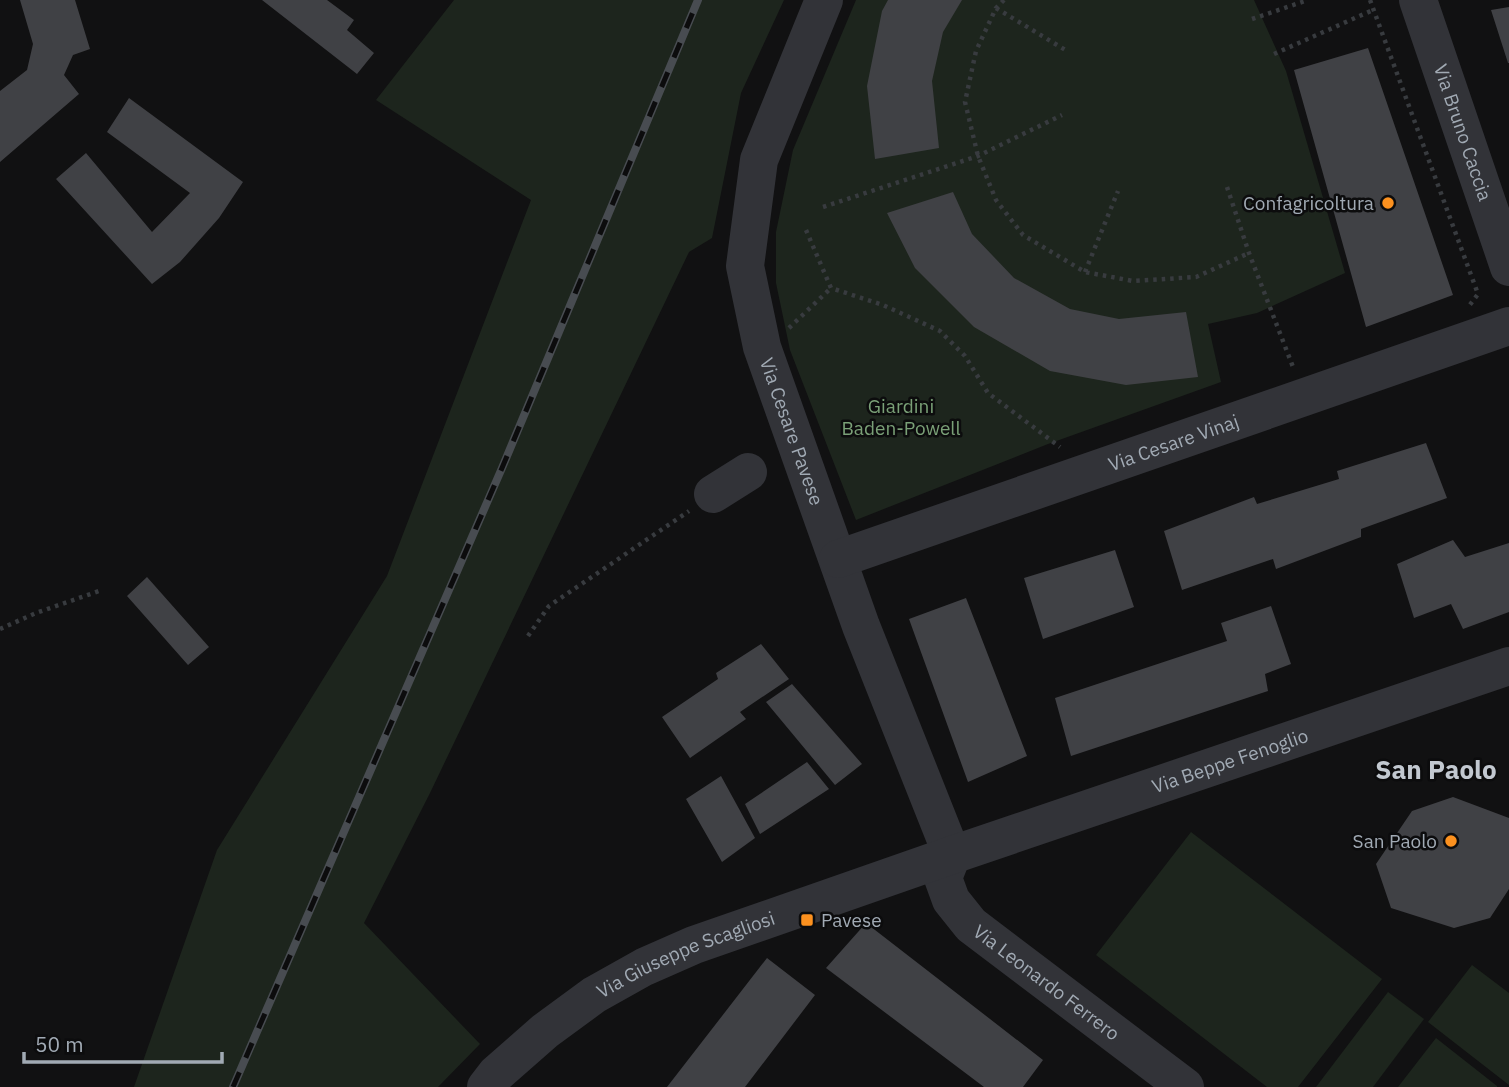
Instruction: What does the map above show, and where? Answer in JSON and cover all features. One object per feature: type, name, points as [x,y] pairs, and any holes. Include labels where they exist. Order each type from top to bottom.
[{"type":"street","name":"Via Cesare Pavese","points":[[824,0],[759,160],[746,266],[762,347],[862,626],[952,855]]},
{"type":"street","name":"Via Bruno Caccia","points":[[1418,0],[1509,267]]},
{"type":"street","name":"Via Cesare Vinaj","points":[[838,559],[1509,326]]},
{"type":"street","points":[[713,494],[748,472]]},
{"type":"street","name":"Via Beppe Fenoglio","points":[[952,855],[1509,666]]},
{"type":"street","name":"Via Giuseppe Scagliosi","points":[[498,1083],[545,1031],[594,995],[644,967],[694,945],[952,855]]},
{"type":"street","name":"Via Leonardo Ferrero","points":[[952,855],[943,878],[951,900],[971,925],[1185,1087]]},
{"type":"path","points":[[1004,0],[996,8],[976,51],[965,102],[978,156],[996,200],[1023,235],[1085,272],[1133,281],[1196,277],[1249,253]]},
{"type":"path","points":[[1252,19],[1308,0]]},
{"type":"path","points":[[1370,0],[1478,294],[1466,311]]},
{"type":"path","points":[[996,8],[1067,51]]},
{"type":"path","points":[[1274,54],[1373,10]]},
{"type":"path","points":[[823,207],[978,156],[1062,115]]},
{"type":"path","points":[[1227,187],[1249,253],[1305,397]]},
{"type":"path","points":[[1085,272],[1118,191]]},
{"type":"path","points":[[806,230],[831,288],[883,305],[940,331],[965,356],[988,393],[1062,449]]},
{"type":"path","points":[[780,336],[831,288]]},
{"type":"path","points":[[528,636],[549,606],[713,494]]},
{"type":"path","points":[[0,629],[102,590]]},
{"type":"green space","points":[[454,0],[784,0],[741,93],[712,238],[689,252],[430,793],[364,923],[480,1044],[438,1087],[134,1087],[217,850],[387,576],[531,200],[376,100]]},
{"type":"green space","name":"Giardini Baden-Powell","points":[[856,0],[1254,0],[1286,71],[1345,273],[1257,313],[1208,324],[1221,382],[1048,444],[856,520],[790,350],[776,283],[776,232],[793,150]]},
{"type":"green space","points":[[1191,832],[1382,979],[1298,1087],[1267,1087],[1096,955]]},
{"type":"green space","points":[[1472,965],[1509,993],[1509,1085],[1428,1022]]},
{"type":"green space","points":[[1388,992],[1424,1019],[1373,1087],[1316,1087]]},
{"type":"green space","points":[[1436,1038],[1497,1086],[1497,1087],[1398,1087]]},
{"type":"building","points":[[20,0],[75,0],[90,49],[73,55],[64,75],[79,94],[0,162],[0,91],[27,70],[33,44]]},
{"type":"building","points":[[262,0],[327,0],[354,20],[347,30],[374,53],[357,74]]},
{"type":"building","points":[[888,0],[962,0],[943,32],[932,81],[939,148],[875,159],[867,86],[882,11]]},
{"type":"building","points":[[1509,7],[1509,63],[1508,63],[1491,10]]},
{"type":"building","points":[[1368,48],[1453,295],[1366,327],[1294,70]]},
{"type":"building","points":[[129,98],[243,182],[219,218],[180,262],[152,284],[56,179],[86,153],[152,232],[190,193],[107,132]]},
{"type":"building","points":[[953,192],[972,234],[1014,278],[1070,309],[1119,319],[1186,312],[1198,377],[1126,385],[1050,371],[974,327],[915,268],[887,213]]},
{"type":"building","points":[[1426,443],[1447,498],[1361,529],[1361,537],[1276,569],[1273,559],[1182,590],[1164,531],[1254,497],[1257,504],[1339,479],[1337,471]]},
{"type":"building","points":[[1453,540],[1465,557],[1509,543],[1509,612],[1463,629],[1451,604],[1414,618],[1397,564]]},
{"type":"building","points":[[1115,550],[1134,607],[1043,639],[1024,578]]},
{"type":"building","points":[[147,577],[209,647],[188,665],[127,596]]},
{"type":"building","points":[[966,598],[1027,756],[968,782],[909,619]]},
{"type":"building","points":[[1271,606],[1291,664],[1265,674],[1268,691],[1071,756],[1055,698],[1227,641],[1221,623]]},
{"type":"building","points":[[761,644],[789,679],[740,712],[746,719],[690,758],[662,717],[718,679],[716,673]]},
{"type":"building","points":[[792,684],[862,764],[835,785],[766,702]]},
{"type":"building","points":[[807,762],[829,789],[760,834],[745,804]]},
{"type":"building","points":[[721,776],[755,838],[722,862],[686,799]]},
{"type":"building","name":"San Paolo","points":[[1453,797],[1509,818],[1509,889],[1490,918],[1454,928],[1391,908],[1376,864],[1412,811]]},
{"type":"building","points":[[866,923],[1043,1060],[1023,1087],[984,1087],[826,968]]},
{"type":"building","points":[[767,958],[815,995],[745,1087],[667,1087]]},
{"type":"railway","points":[[233,1087],[502,468],[698,0]]},
{"type":"place","name":"Confagricoltura","points":[[1388,203]]},
{"type":"place","name":"San Paolo","points":[[1451,841]]},
{"type":"place","name":"Pavese","points":[[807,920]]},
{"type":"district","name":"San Paolo","points":[[1436,769]]}]
